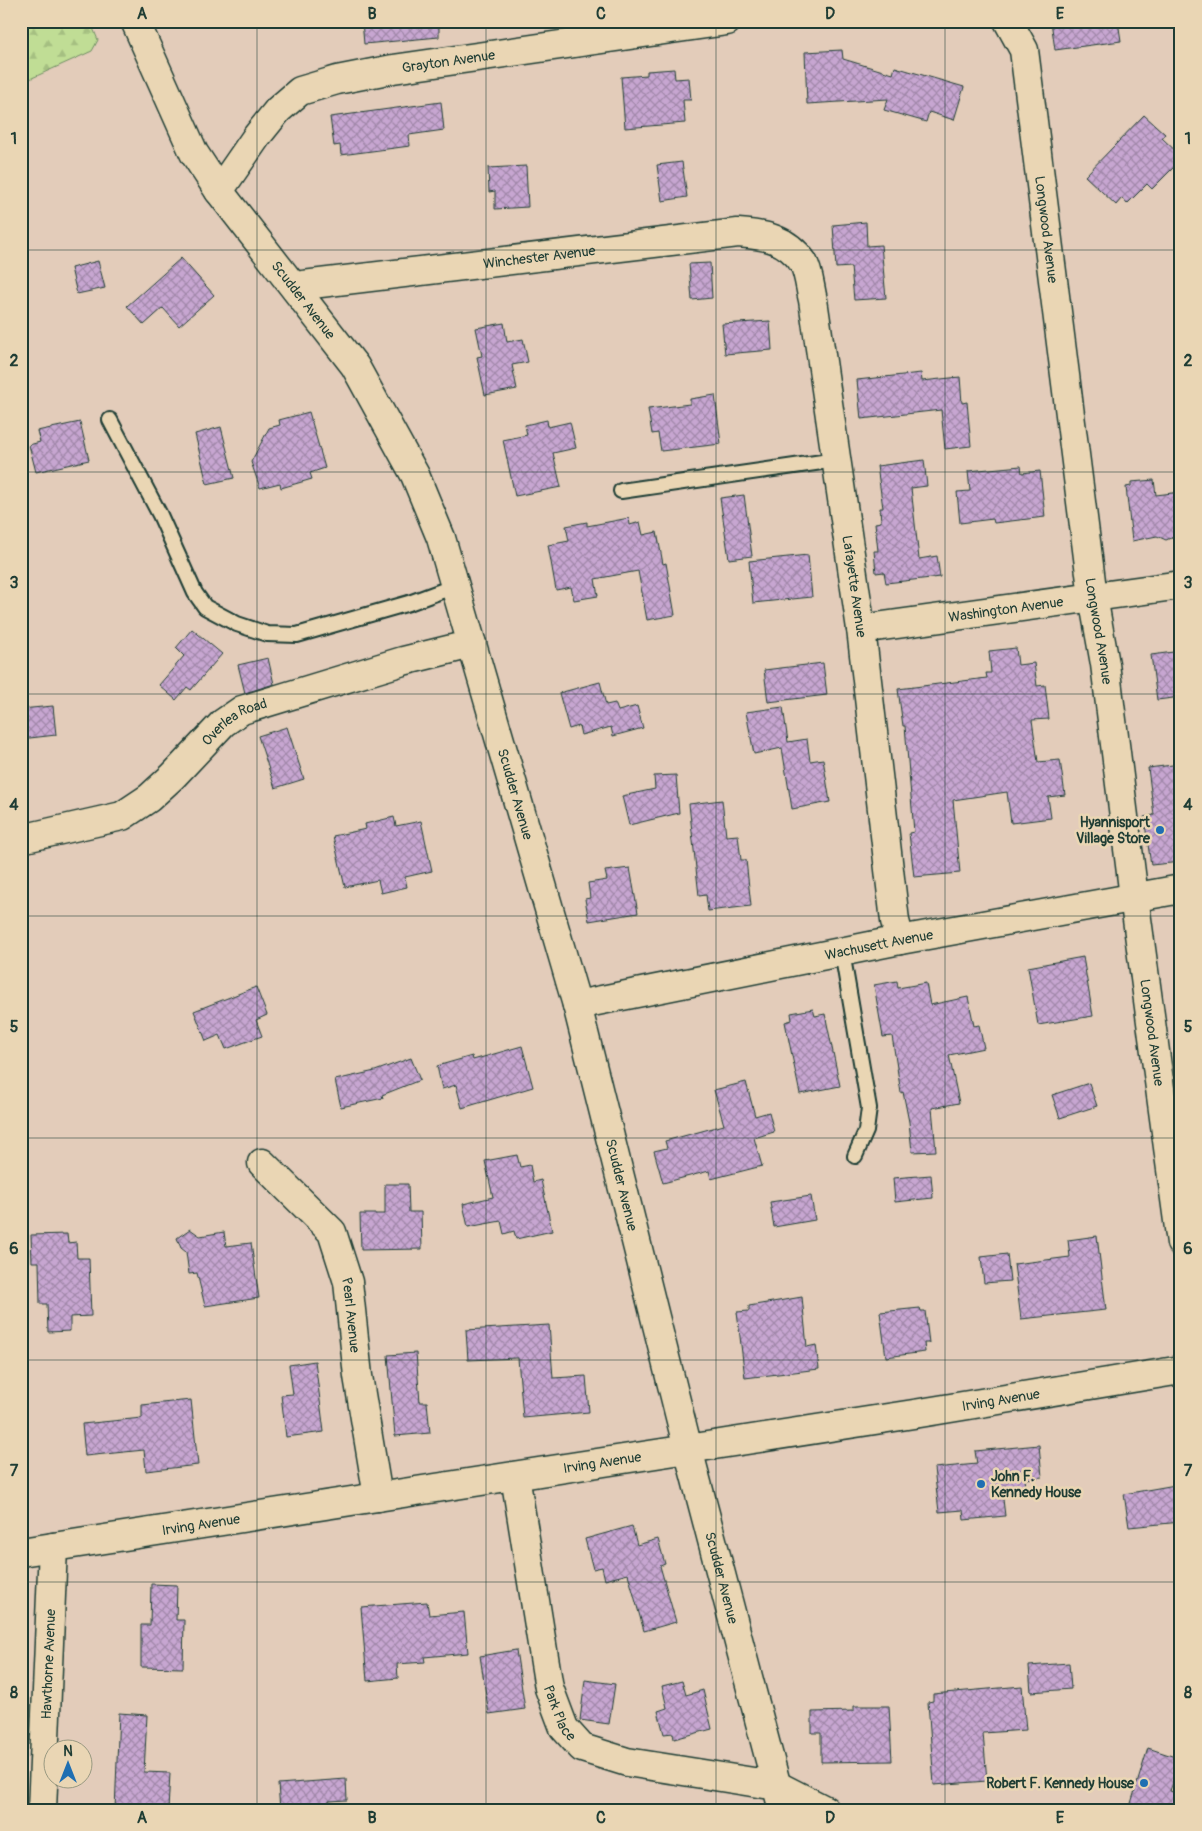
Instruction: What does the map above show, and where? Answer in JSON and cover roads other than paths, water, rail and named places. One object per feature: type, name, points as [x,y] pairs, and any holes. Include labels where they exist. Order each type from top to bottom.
[{"type":"street","name":"Scudder Avenue","points":[[135,21],[194,153],[219,191],[295,286],[355,366],[372,394],[415,476],[441,538],[577,1005],[688,1449],[780,1798]]},
{"type":"street","name":"Grayton Avenue","points":[[219,191],[257,136],[278,110],[300,91],[337,80],[394,69],[727,21]]},
{"type":"street","name":"Longwood Avenue","points":[[1008,21],[1024,50],[1094,597],[1105,664],[1134,897],[1181,1243]]},
{"type":"street","name":"Winchester Avenue","points":[[295,286],[738,233],[767,235],[782,243]]},
{"type":"street","name":"Lafayette Avenue","points":[[782,243],[803,263],[813,300],[861,629],[895,921],[900,940]]},
{"type":"street","name":"Washington Avenue","points":[[861,629],[1181,585]]},
{"type":"street","name":"Overlea Road","points":[[21,839],[122,816],[149,798],[174,776],[224,723],[242,710],[403,661],[472,644]]},
{"type":"street","name":"Wachusett Avenue","points":[[577,1005],[900,940],[1181,889]]},
{"type":"street","name":"Pearl Avenue","points":[[262,1163],[332,1232],[348,1282],[358,1376],[378,1497]]},
{"type":"street","name":"Irving Avenue","points":[[21,1552],[853,1424],[1181,1370]]},
{"type":"street","name":"Park Place","points":[[515,1476],[549,1688],[564,1728],[582,1748],[627,1762],[825,1810]]},
{"type":"street","name":"Hawthorne Avenue","points":[[42,1810],[53,1547]]},
{"type":"lane","points":[[110,420],[160,515],[191,586],[205,607],[236,624],[267,634],[297,635],[314,632],[409,603],[455,586]]},
{"type":"lane","points":[[620,491],[836,460]]},
{"type":"lane","points":[[842,952],[869,1108],[866,1131],[855,1156]]},
{"type":"place","name":"Hyannisport Village Store","points":[[1160,830]]},
{"type":"place","name":"John F. Kennedy House","points":[[981,1484]]},
{"type":"place","name":"Robert F. Kennedy House","points":[[1144,1783]]}]
